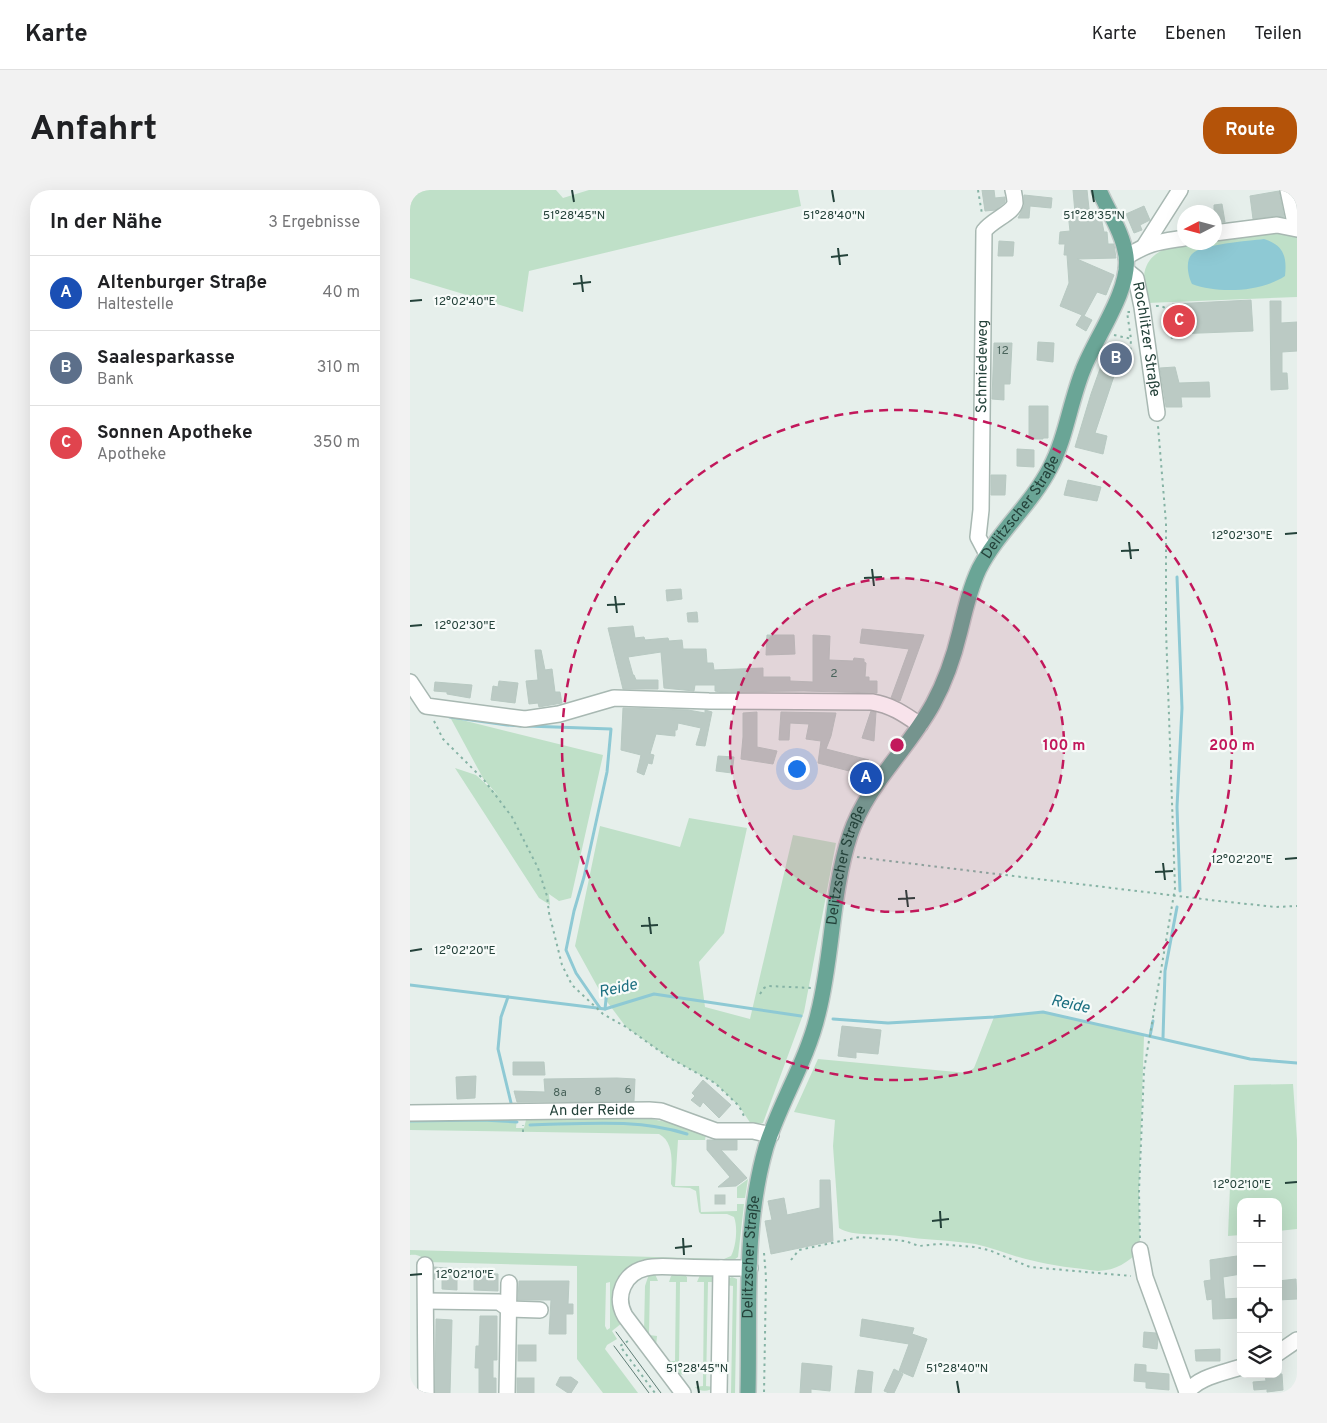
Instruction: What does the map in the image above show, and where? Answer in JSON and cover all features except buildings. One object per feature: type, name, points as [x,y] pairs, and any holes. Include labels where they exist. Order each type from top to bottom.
[{"type":"main road","points":[[1099,190],[1122,242],[1126,263]]},
{"type":"main road","name":"Delitzscher Straße","points":[[748,1393],[750,1268],[756,1202],[771,1134],[818,1018],[824,990],[840,874],[851,833],[868,797],[933,704],[950,666],[977,574],[987,554],[1039,486],[1051,466],[1084,368],[1123,285],[1126,263]]},
{"type":"street","points":[[984,231],[989,224],[1012,210],[1015,202],[1013,190]]},
{"type":"street","points":[[1126,263],[1145,245],[1180,190]]},
{"type":"street","points":[[1222,232],[1277,225],[1296,228],[1288,190]]},
{"type":"street","name":"Schmiedeweg","points":[[984,231],[981,510],[978,537],[987,554]]},
{"type":"street","points":[[1145,245],[1177,239]]},
{"type":"street","name":"Rochlitzer Straße","points":[[1126,263],[1136,278],[1157,413]]},
{"type":"street","points":[[410,682],[426,706],[525,719],[559,714],[614,698],[663,698],[710,701],[872,702],[886,704],[900,710],[920,725]]},
{"type":"street","name":"An der Reide","points":[[410,1113],[649,1110],[661,1111],[716,1131],[753,1131],[771,1134]]},
{"type":"street","points":[[1140,1250],[1145,1277],[1187,1392]]},
{"type":"street","points":[[425,1265],[426,1393]]},
{"type":"street","points":[[683,1393],[625,1316],[620,1301],[622,1287],[630,1276],[651,1267],[750,1268]]},
{"type":"street","points":[[719,1393],[721,1268]]},
{"type":"street","points":[[507,1393],[509,1282]]},
{"type":"street","points":[[426,1301],[499,1302],[509,1309],[540,1310]]},
{"type":"street","points":[[1282,1349],[1297,1340]]},
{"type":"street","points":[[1187,1392],[1192,1386],[1202,1381],[1237,1368]]},
{"type":"path","points":[[978,190],[984,231]]},
{"type":"path","points":[[1112,335],[1130,339],[1146,336]]},
{"type":"path","points":[[1140,1250],[1139,1192],[1144,1070],[1175,888],[1166,630],[1166,523],[1157,413]]},
{"type":"path","points":[[426,706],[443,739],[484,780],[512,817],[538,868],[547,896],[548,913],[562,965],[572,985],[599,1010],[668,1057],[715,1084],[739,1106],[753,1131]]},
{"type":"path","points":[[845,853],[866,858],[1174,896],[1276,907],[1297,906]]},
{"type":"path","points":[[760,994],[768,986],[824,990]]},
{"type":"path","points":[[790,1260],[799,1250],[860,1237],[905,1241],[919,1246],[939,1244],[974,1247],[989,1250],[1030,1267],[1145,1277]]},
{"type":"path","points":[[764,1250],[766,1277],[764,1393]]},
{"type":"path","points":[[638,1334],[620,1346],[655,1393]]},
{"type":"green space","points":[[410,190],[556,190],[563,198],[589,190],[798,190],[801,206],[529,271],[523,312],[410,278]]},
{"type":"green space","points":[[1268,228],[1297,234],[1297,297],[1147,303],[1143,283],[1147,265],[1153,257],[1161,251],[1177,245],[1177,250],[1222,250],[1222,238]]},
{"type":"green space","points":[[450,717],[603,755],[571,898],[559,901],[549,894],[550,905],[539,898],[455,768],[476,775],[498,795],[484,780]]},
{"type":"green space","points":[[689,818],[747,828],[724,933],[699,962],[705,1007],[750,1019],[793,835],[836,843],[804,1012],[763,1123],[751,1124],[739,1106],[715,1083],[668,1057],[626,1027],[602,995],[575,946],[600,826],[680,847]]},
{"type":"green space","points":[[1043,1012],[1144,1036],[1139,1192],[1140,1250],[1121,1265],[1098,1271],[1038,1262],[975,1244],[892,1235],[859,1234],[839,1228],[833,1146],[835,1120],[794,1112],[818,1059],[967,1073],[974,1068],[994,1017]]},
{"type":"green space","points":[[1293,1084],[1297,1140],[1297,1229],[1282,1231],[1282,1198],[1237,1198],[1237,1235],[1228,1236],[1234,1085]]},
{"type":"green space","points":[[410,1117],[517,1118],[516,1128],[524,1128],[526,1120],[647,1118],[706,1134],[705,1140],[678,1140],[675,1186],[699,1186],[701,1212],[737,1211],[737,1204],[744,1204],[738,1257],[731,1262],[633,1266],[622,1323],[612,1331],[617,1339],[607,1345],[605,1349],[638,1393],[603,1393],[577,1359],[577,1266],[426,1262],[419,1256],[410,1255],[410,1250],[724,1259],[731,1256],[734,1248],[736,1231],[734,1217],[727,1214],[701,1214],[699,1212],[696,1191],[690,1188],[673,1187],[671,1184],[672,1164],[670,1150],[668,1143],[659,1134],[410,1130]],"holes":[[[610,1282],[610,1328],[607,1330],[605,1326],[606,1283]]]},
{"type":"green space","points":[[748,1179],[745,1198],[737,1198],[737,1187]]},
{"type":"green space","points":[[649,1274],[655,1274],[658,1281],[650,1281],[649,1335],[657,1336],[656,1346],[644,1332],[645,1286]]},
{"type":"green space","points":[[674,1274],[683,1274],[687,1277],[687,1282],[680,1282],[679,1366],[686,1366],[684,1374],[678,1375],[668,1361],[675,1361],[676,1282],[669,1282]]},
{"type":"green space","points":[[700,1275],[711,1275],[715,1282],[708,1282],[706,1386],[714,1387],[704,1391],[695,1387],[703,1386],[704,1282],[697,1282]]},
{"type":"green space","points":[[732,1277],[737,1279],[735,1393],[731,1393],[733,1286],[725,1285],[727,1279]]},
{"type":"water","points":[[1264,239],[1276,245],[1280,248],[1285,258],[1285,276],[1264,285],[1240,290],[1215,289],[1192,284],[1188,273],[1188,261],[1192,254],[1200,250],[1222,250],[1222,244]]},
{"type":"waterway","points":[[1177,577],[1182,708],[1177,807],[1180,891]]},
{"type":"waterway","points":[[450,717],[521,726]]},
{"type":"waterway","points":[[527,726],[611,729],[607,772],[566,950],[576,973],[600,1008]]},
{"type":"waterway","points":[[1163,1038],[1165,971],[1177,907]]},
{"type":"waterway","name":"Reide","points":[[410,985],[605,1009],[654,994],[801,1016]]},
{"type":"waterway","points":[[605,1009],[607,990]]},
{"type":"waterway","points":[[508,997],[501,1017],[498,1049],[512,1107]]},
{"type":"waterway","name":"Reide","points":[[833,1019],[888,1023],[994,1017],[1043,1012],[1250,1059],[1297,1063]]},
{"type":"waterway","points":[[1150,1036],[1153,1021]]},
{"type":"waterway","points":[[410,1121],[483,1120],[517,1122]]},
{"type":"waterway","points":[[530,1125],[629,1124],[668,1129],[687,1134]]},
{"type":"tram line","points":[[616,1332],[661,1393]]},
{"type":"tram line","points":[[614,1346],[649,1393]]},
{"type":"place","name":"Sonnen Apotheke","points":[[1179,321]]},
{"type":"place","name":"Saalesparkasse","points":[[1116,359]]},
{"type":"place","name":"Altenburger Straße","points":[[866,778]]}]
